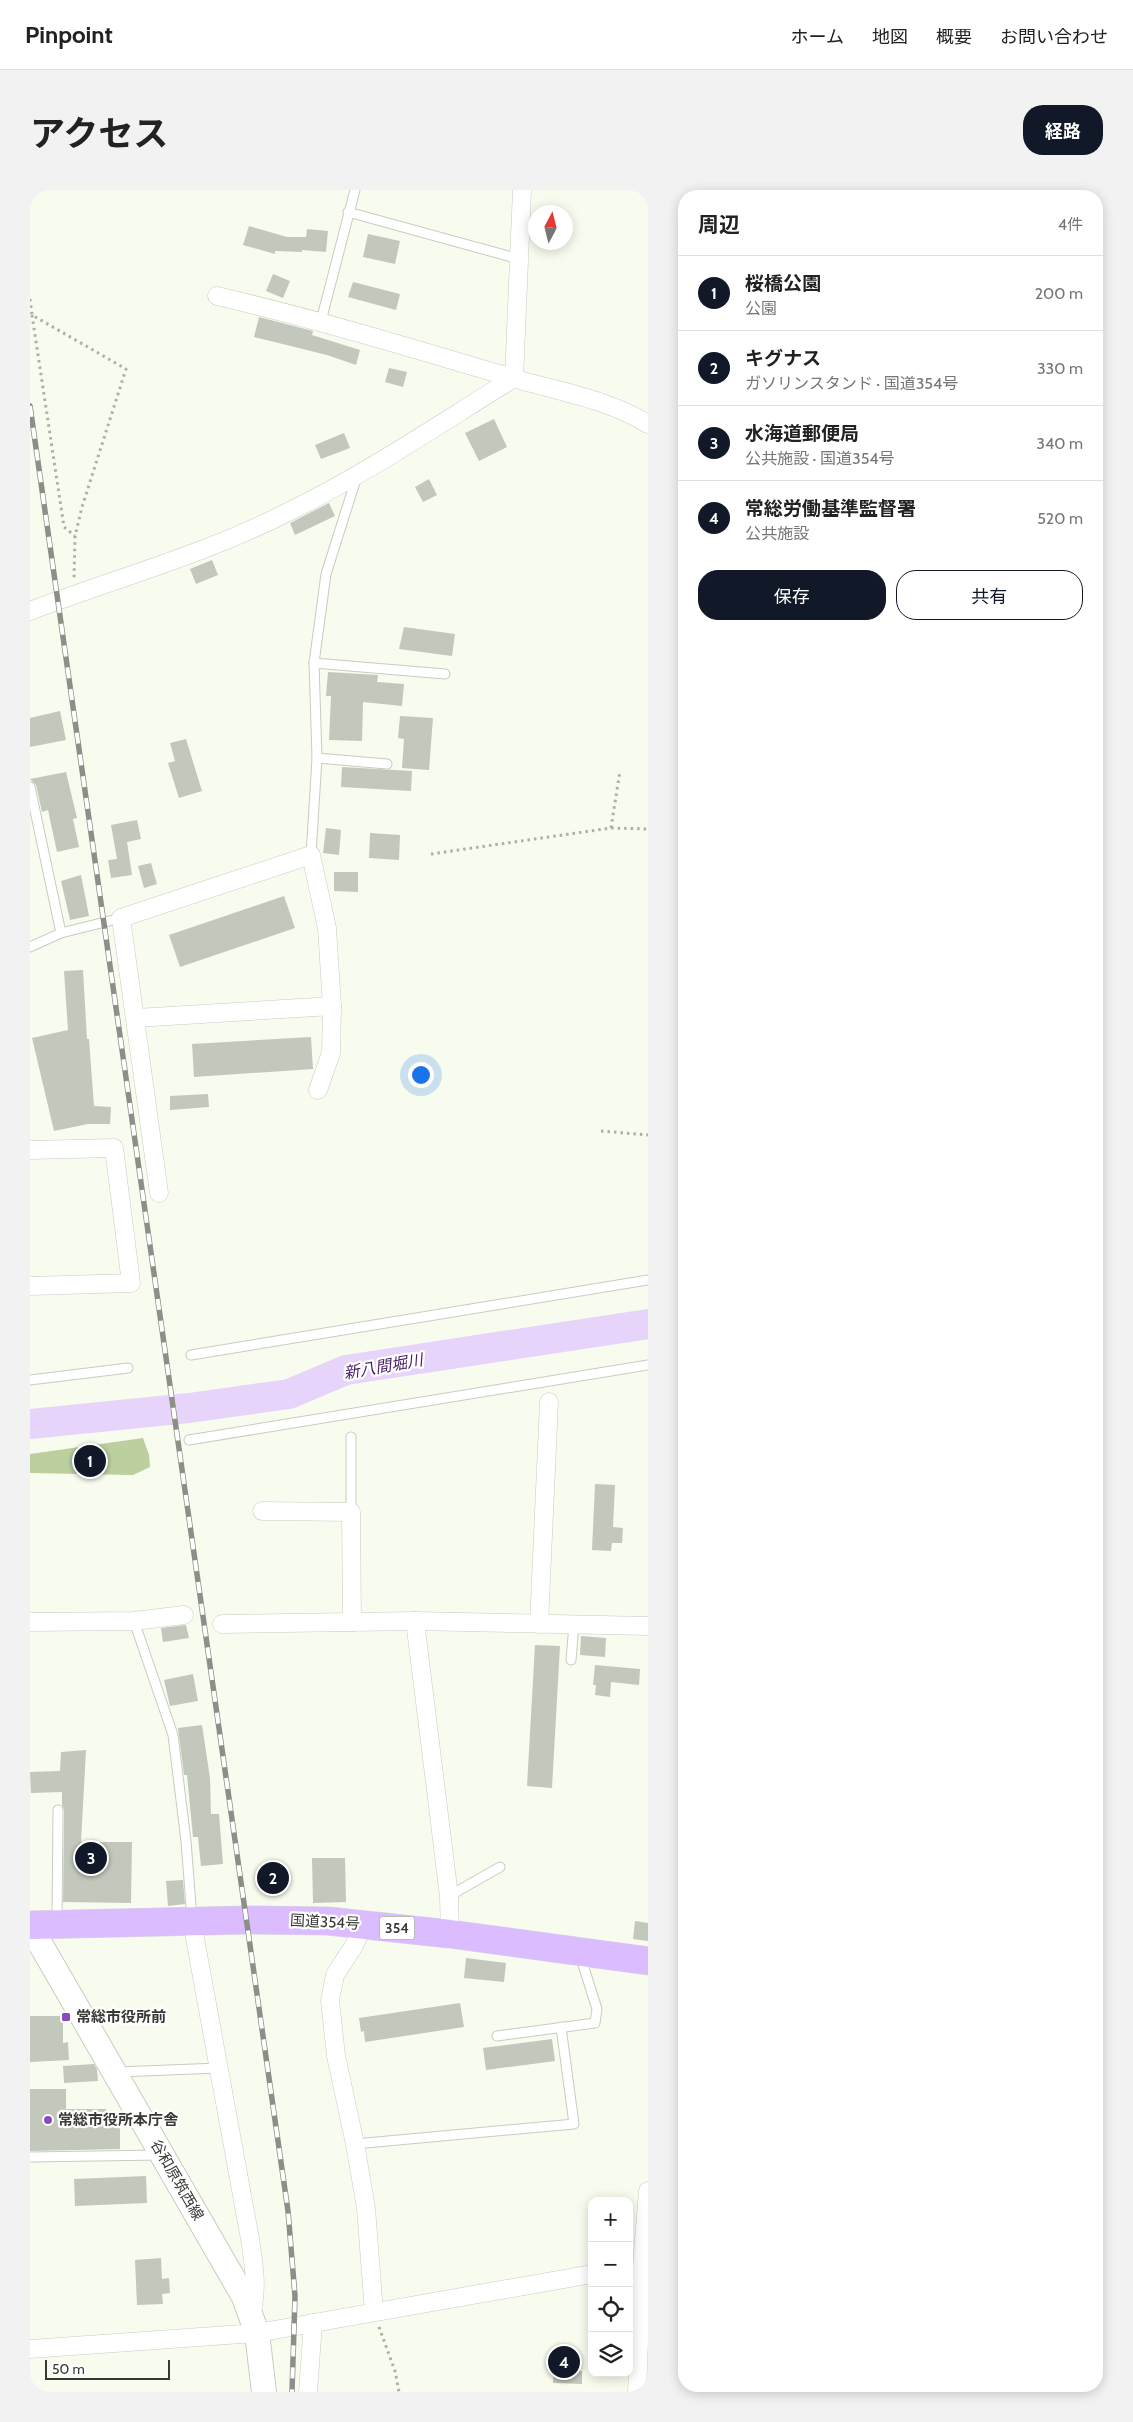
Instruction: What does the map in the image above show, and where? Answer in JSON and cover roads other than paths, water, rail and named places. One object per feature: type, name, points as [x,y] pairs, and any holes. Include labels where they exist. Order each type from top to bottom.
[{"type":"highway","name":"国道354号","points":[[30,1925],[295,1920],[363,1924],[450,1934],[648,1962]]},
{"type":"main road","name":"谷和原筑西線","points":[[30,1925],[233,2276],[254,2324],[264,2392]]},
{"type":"street","points":[[514,378],[522,190]]},
{"type":"street","points":[[217,296],[321,321],[514,378],[604,402],[648,424]]},
{"type":"street","points":[[30,611],[226,541],[292,510],[358,473],[514,378]]},
{"type":"street","points":[[159,1193],[122,918],[311,855],[327,928],[332,1006],[331,1053],[318,1090]]},
{"type":"street","points":[[136,1018],[332,1006]]},
{"type":"street","points":[[30,1150],[114,1148],[131,1283],[30,1286]]},
{"type":"street","points":[[539,1624],[549,1402]]},
{"type":"street","points":[[262,1511],[351,1512],[352,1622]]},
{"type":"street","points":[[30,1622],[134,1622],[184,1615]]},
{"type":"street","points":[[415,1621],[449,1896],[450,1934]]},
{"type":"street","points":[[222,1624],[415,1621],[648,1626]]},
{"type":"street","points":[[192,1922],[256,2280],[254,2324]]},
{"type":"street","points":[[363,1924],[355,1944],[335,1975],[330,2000],[336,2056],[355,2144],[366,2208],[374,2312]]},
{"type":"street","points":[[638,2392],[636,2266],[648,2190]]},
{"type":"street","points":[[30,2349],[254,2324],[313,2323],[588,2275]]},
{"type":"street","points":[[308,2392],[313,2323]]},
{"type":"lane","points":[[321,321],[355,190]]},
{"type":"lane","points":[[348,212],[519,259]]},
{"type":"lane","points":[[311,855],[317,758],[314,663],[326,574],[358,473]]},
{"type":"lane","points":[[314,663],[445,674]]},
{"type":"lane","points":[[317,758],[387,764]]},
{"type":"lane","points":[[30,787],[61,933]]},
{"type":"lane","points":[[30,947],[61,933],[122,918]]},
{"type":"lane","points":[[191,1354],[648,1280]]},
{"type":"lane","points":[[189,1440],[648,1365]]},
{"type":"lane","points":[[30,1380],[128,1368]]},
{"type":"lane","points":[[351,1437],[351,1512]]},
{"type":"lane","points":[[134,1622],[173,1735],[184,1823],[192,1922]]},
{"type":"lane","points":[[571,1660],[574,1625]]},
{"type":"lane","points":[[57,1924],[58,1810]]},
{"type":"lane","points":[[449,1896],[500,1867]]},
{"type":"lane","points":[[497,2036],[595,2023],[597,2009],[579,1952]]},
{"type":"lane","points":[[355,2144],[574,2124],[561,2028]]},
{"type":"lane","points":[[114,2072],[219,2068]]},
{"type":"lane","points":[[30,2157],[162,2155]]},
{"type":"waterway","name":"新八間堀川","points":[[30,1424],[189,1408],[289,1394],[346,1370],[648,1324]]},
{"type":"railway","points":[[30,406],[288,2211],[295,2296],[292,2392]]},
{"type":"place","name":"桜橋公園","points":[[90,1461]]},
{"type":"place","name":"水海道郵便局","points":[[91,1858]]},
{"type":"place","name":"キグナス","points":[[273,1878]]},
{"type":"place","name":"常総市役所前","points":[[66,2017]]},
{"type":"place","name":"常総市役所本庁舎","points":[[48,2120]]},
{"type":"place","name":"常総労働基準監督署","points":[[564,2362]]}]
